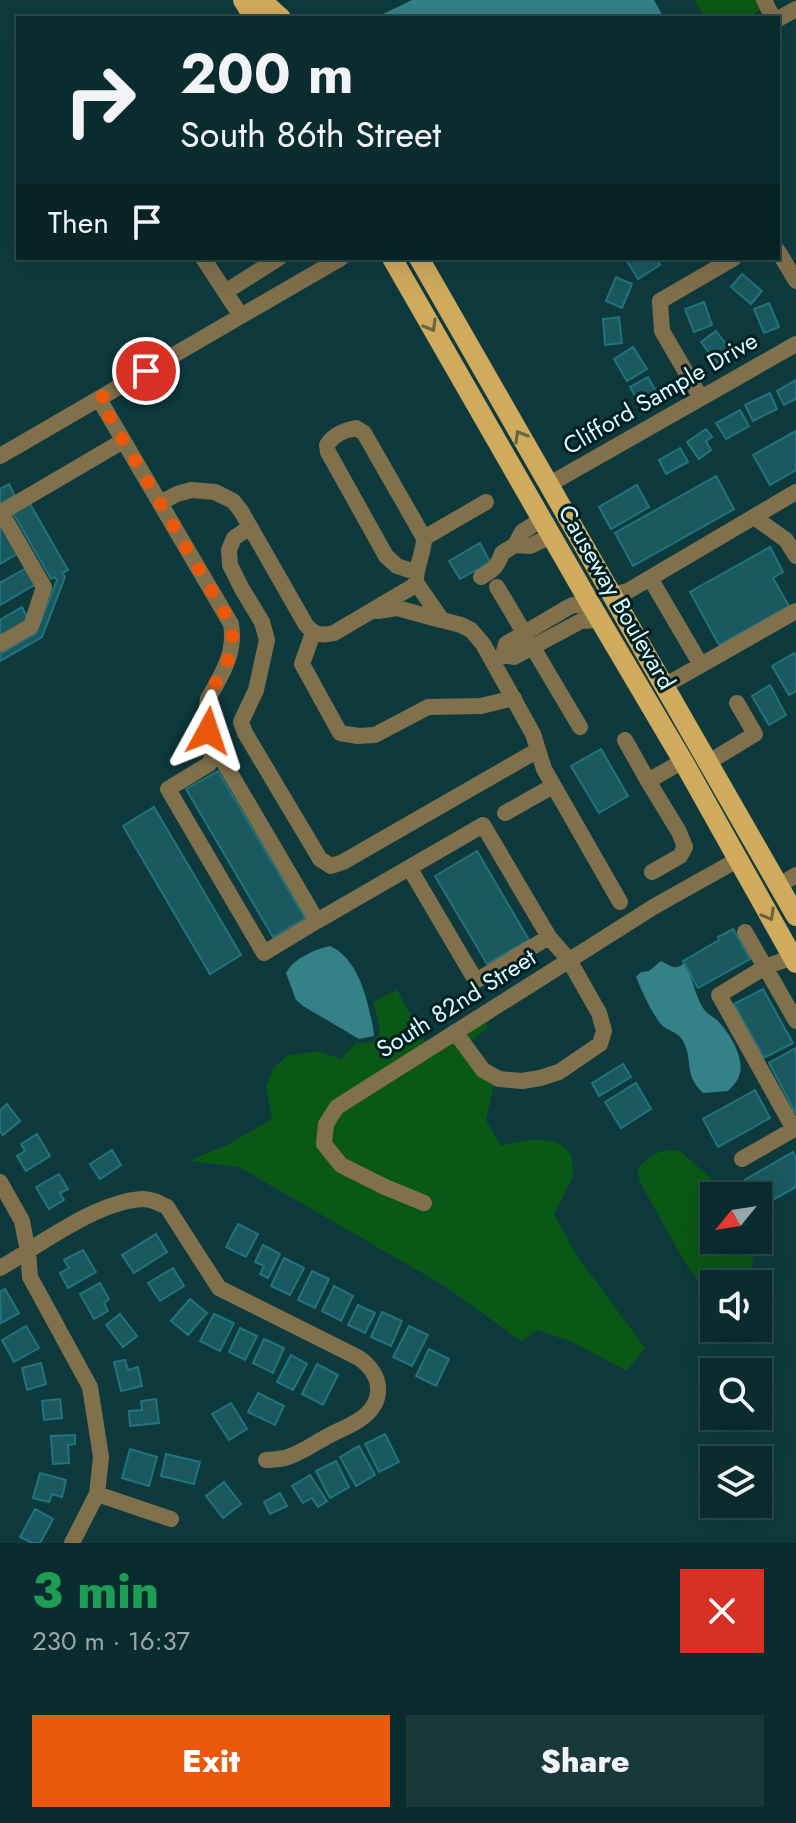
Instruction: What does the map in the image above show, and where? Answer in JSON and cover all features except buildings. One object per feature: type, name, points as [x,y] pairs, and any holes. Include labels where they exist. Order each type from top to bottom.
[{"type":"main road","points":[[261,0],[280,16]]},
{"type":"main road","name":"Causeway Boulevard","points":[[393,260],[795,959]]},
{"type":"main road","name":"Causeway Boulevard","points":[[420,260],[707,763],[787,880],[796,916]]},
{"type":"main road","points":[[507,458],[520,465],[537,485],[595,586],[602,593],[611,595]]},
{"type":"main road","points":[[595,613],[607,613],[614,620],[661,702],[692,736]]},
{"type":"main road","points":[[683,761],[707,787],[767,882],[787,880]]},
{"type":"street","points":[[780,254],[796,281]]},
{"type":"street","points":[[204,260],[241,316]]},
{"type":"street","points":[[225,292],[276,260]]},
{"type":"street","points":[[0,456],[338,260]]},
{"type":"street","points":[[701,398],[662,331],[660,301],[731,260]]},
{"type":"street","name":"Clifford Sample Drive","points":[[548,485],[796,344]]},
{"type":"street","points":[[99,399],[231,624],[233,645],[230,655],[208,699],[207,722],[211,742],[317,921]]},
{"type":"street","points":[[160,503],[191,490],[215,492],[233,501],[306,625],[321,636],[334,633],[416,578],[424,550],[424,538],[364,433],[356,428],[330,439],[328,452],[386,556],[416,578],[442,620]]},
{"type":"street","points":[[0,644],[31,626],[44,587],[1,512],[123,441]]},
{"type":"street","points":[[611,595],[628,591],[796,492]]},
{"type":"street","points":[[424,538],[486,502]]},
{"type":"street","points":[[754,517],[786,540],[796,556]]},
{"type":"street","points":[[250,527],[234,538],[229,550],[230,565],[262,622],[267,640],[256,690],[241,722],[320,859],[331,866],[343,862],[538,750]]},
{"type":"street","points":[[481,577],[495,569],[502,553],[515,545],[522,532],[546,528]]},
{"type":"street","points":[[650,578],[701,665]]},
{"type":"street","points":[[497,587],[580,727]]},
{"type":"street","points":[[498,658],[506,644],[528,640],[573,605],[595,613]]},
{"type":"street","points":[[363,616],[397,608],[461,625],[471,630],[498,658],[533,734],[544,769],[620,902]]},
{"type":"street","points":[[664,686],[796,611]]},
{"type":"street","points":[[313,633],[302,664],[340,733],[375,735],[428,707],[481,706],[514,698]]},
{"type":"street","points":[[707,763],[755,734],[737,703]]},
{"type":"street","points":[[625,740],[685,847],[680,856],[652,872]]},
{"type":"street","points":[[216,750],[209,764],[168,789],[264,953],[483,825],[549,937],[569,960],[599,1013],[604,1031],[600,1044],[559,1072],[522,1081],[499,1079],[483,1070],[455,1032]]},
{"type":"street","points":[[648,781],[683,761]]},
{"type":"street","points":[[505,813],[553,786]]},
{"type":"street","name":"South 82nd Street","points":[[424,1203],[341,1165],[324,1144],[326,1124],[337,1107],[655,906],[739,859]]},
{"type":"street","points":[[410,869],[476,981],[549,937]]},
{"type":"street","points":[[745,932],[796,1021]]},
{"type":"street","points":[[742,1159],[795,1128],[719,995],[765,967],[795,959]]},
{"type":"street","points":[[0,1182],[22,1221],[30,1277],[90,1387],[101,1457],[97,1494],[72,1543]]},
{"type":"street","points":[[0,1268],[68,1227],[116,1204],[145,1199],[167,1207],[219,1288],[359,1358],[377,1378],[376,1400],[360,1420],[287,1458],[266,1460]]},
{"type":"street","points":[[97,1494],[171,1519]]},
{"type":"green space","points":[[694,0],[758,0],[760,10],[750,16],[704,16]]},
{"type":"green space","points":[[397,990],[426,1043],[334,1102],[317,1144],[381,1193],[427,1212],[434,1199],[346,1160],[332,1141],[333,1126],[342,1112],[486,1020],[488,1027],[468,1044],[494,1084],[486,1120],[501,1146],[524,1141],[548,1141],[562,1146],[572,1156],[573,1176],[554,1214],[577,1256],[645,1348],[627,1371],[570,1341],[537,1330],[521,1341],[443,1285],[239,1167],[189,1161],[229,1144],[272,1119],[266,1087],[272,1069],[287,1056],[318,1051],[341,1059],[356,1043],[374,1041],[380,1032],[373,1002]]},
{"type":"green space","points":[[680,1151],[715,1182],[700,1182],[700,1254],[751,1254],[751,1270],[700,1270],[700,1283],[687,1266],[641,1184],[637,1171],[657,1153]]},
{"type":"water","points":[[412,0],[654,0],[663,16],[379,16]]},
{"type":"water","points":[[330,946],[340,952],[355,970],[368,1004],[374,1036],[359,1039],[296,1000],[286,973],[305,955]]},
{"type":"water","points":[[661,961],[675,967],[684,963],[703,1008],[722,1025],[735,1046],[741,1069],[728,1091],[703,1093],[693,1080],[683,1041],[660,1023],[648,1004],[636,977]]},
{"type":"route","points":[[146,371],[99,399],[231,624],[233,645],[230,655],[208,699],[208,731]]}]
